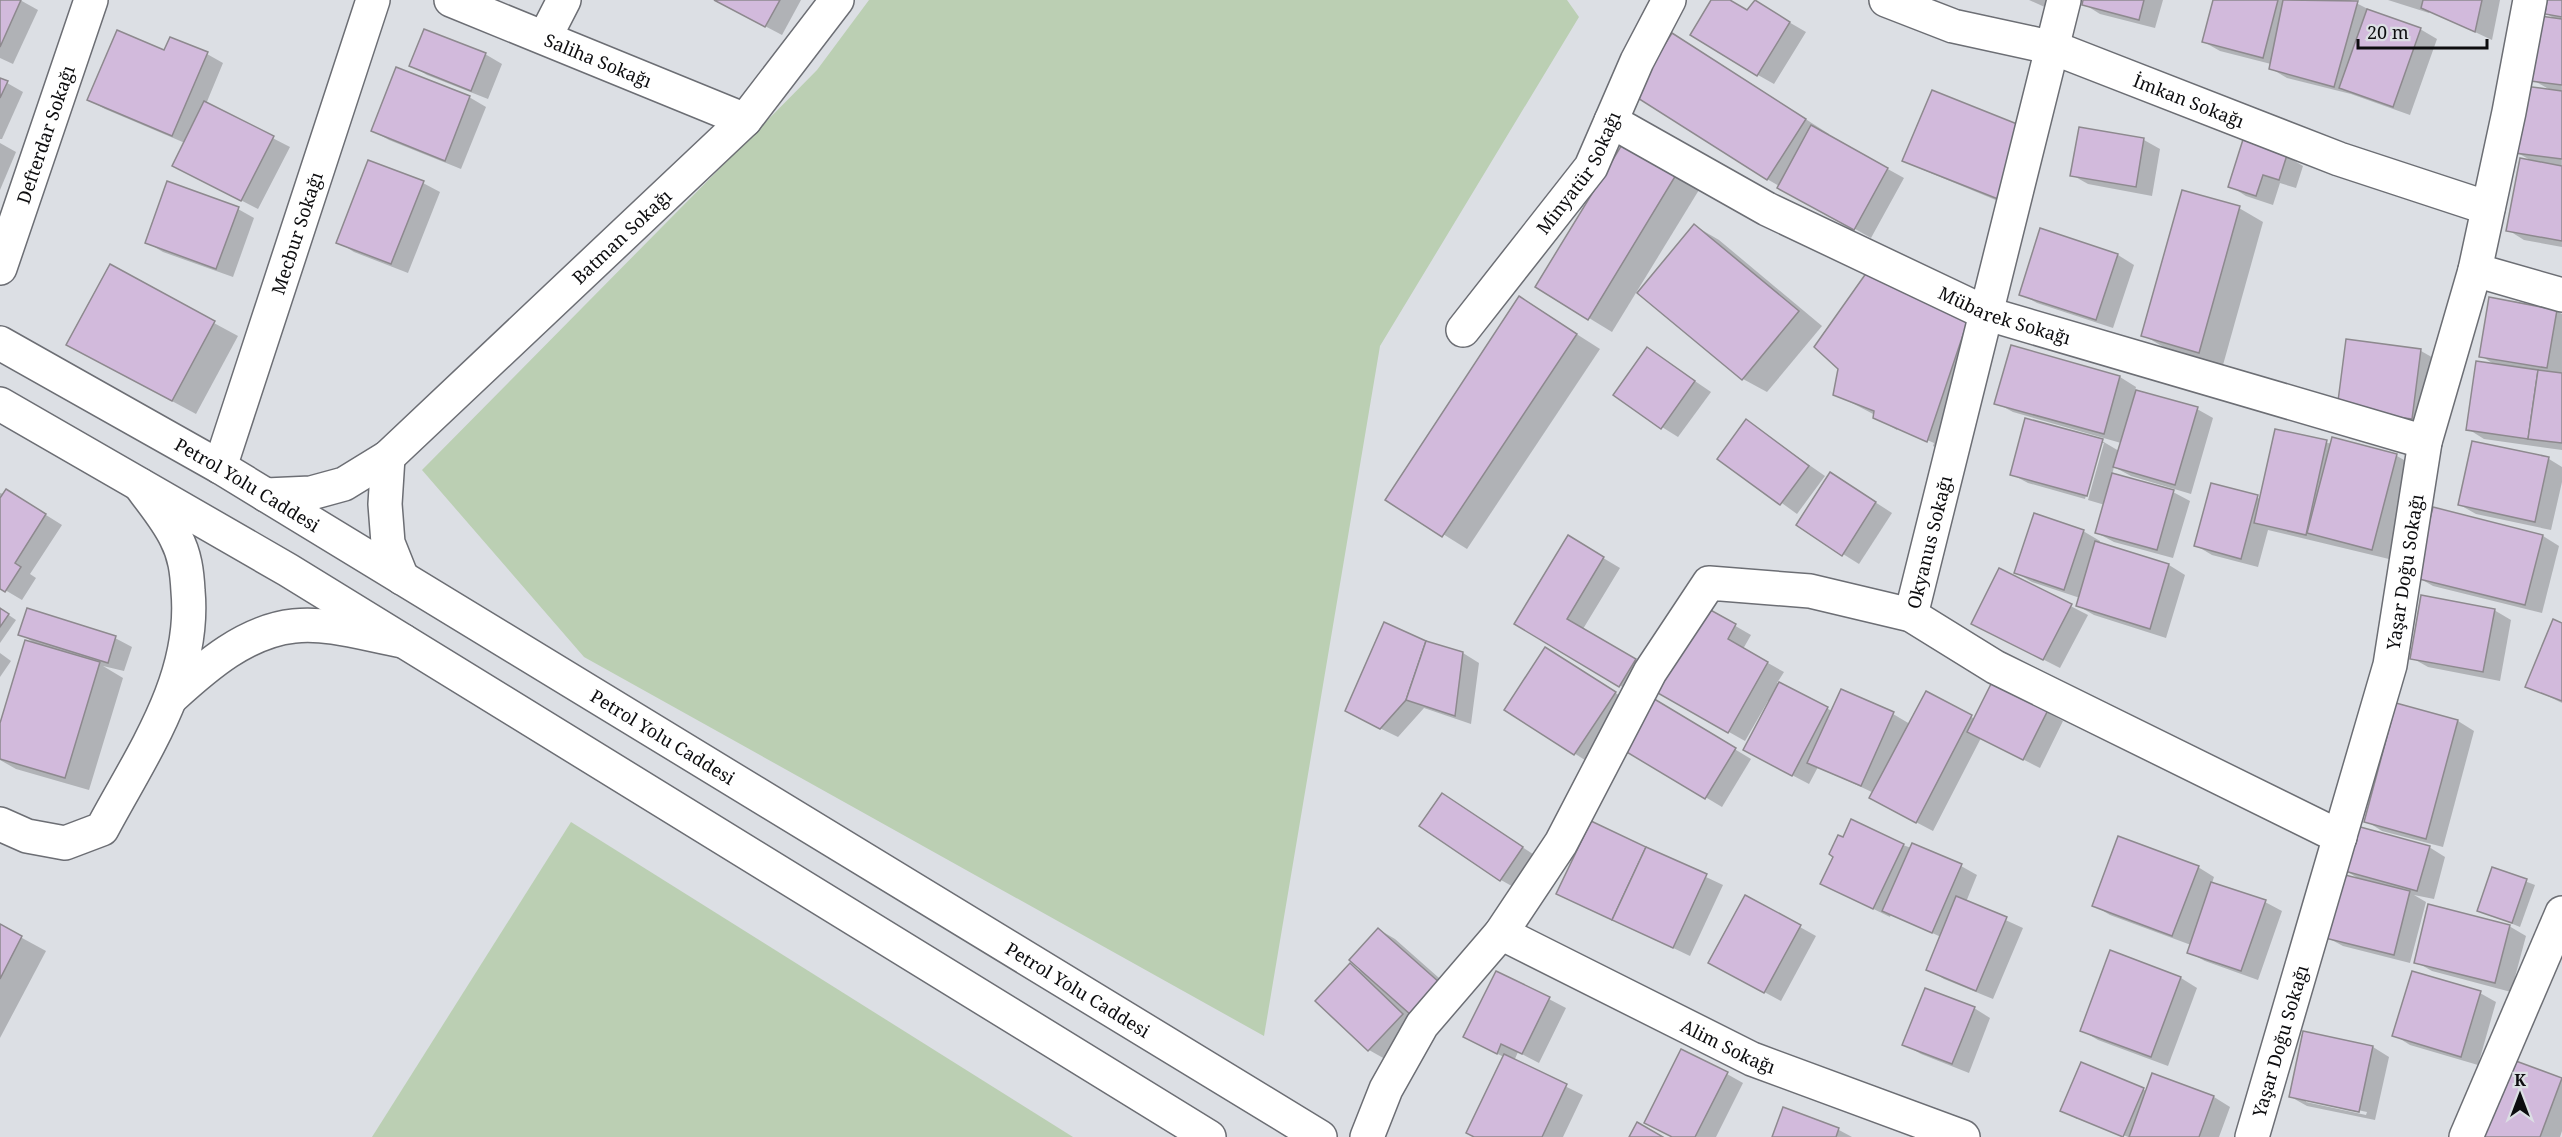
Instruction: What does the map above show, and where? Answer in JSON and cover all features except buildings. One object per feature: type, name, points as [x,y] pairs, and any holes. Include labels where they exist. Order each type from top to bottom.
[{"type":"street","name":"Defterdar Sokağı","points":[[0,268],[91,0]]},
{"type":"street","name":"Mecbur Sokağı","points":[[220,467],[373,0]]},
{"type":"street","name":"Saliha Sokağı","points":[[451,0],[744,120]]},
{"type":"street","points":[[544,37],[564,0]]},
{"type":"street","name":"Batman Sokağı","points":[[266,495],[311,493],[344,484],[387,457],[744,120],[837,0]]},
{"type":"street","name":"Minyatür Sokağı","points":[[1463,330],[1591,167],[1637,61],[1670,0]]},
{"type":"street","name":"İmkan Sokağı","points":[[1886,0],[1953,26],[2054,48],[2339,159],[2488,208]]},
{"type":"street","name":"Okyanus Sokağı","points":[[2064,0],[1988,314],[1911,615],[1995,667],[2340,837]]},
{"type":"street","name":"Yaşar Doğu Sokağı","points":[[2252,1137],[2390,665],[2425,442],[2475,270],[2530,0]]},
{"type":"street","name":"Mübarek Sokağı","points":[[1611,121],[1767,209],[1988,314],[2425,442]]},
{"type":"street","points":[[2475,270],[2562,295]]},
{"type":"street","name":"Petrol Yolu Caddesi","points":[[0,343],[220,467],[1320,1137]]},
{"type":"street","points":[[0,404],[288,570],[1209,1137]]},
{"type":"street","points":[[387,457],[385,504],[388,543],[402,578]]},
{"type":"street","points":[[0,824],[27,837],[65,843],[102,829],[172,697],[183,665],[188,634],[189,602],[186,564],[176,537],[140,484]]},
{"type":"street","points":[[1367,1137],[1386,1089],[1422,1025],[1502,933],[1561,843],[1650,672],[1709,584],[1810,591],[1911,615]]},
{"type":"street","points":[[172,697],[239,644],[294,626],[325,627],[405,642]]},
{"type":"street","points":[[2466,1137],[2562,913]]},
{"type":"street","name":"Alim Sokağı","points":[[1502,933],[1752,1059],[1964,1137]]},
{"type":"green space","points":[[869,0],[1567,0],[1579,17],[1380,346],[1264,1036],[584,657],[422,470],[817,70]]},
{"type":"green space","points":[[571,822],[1073,1137],[372,1137]]}]
